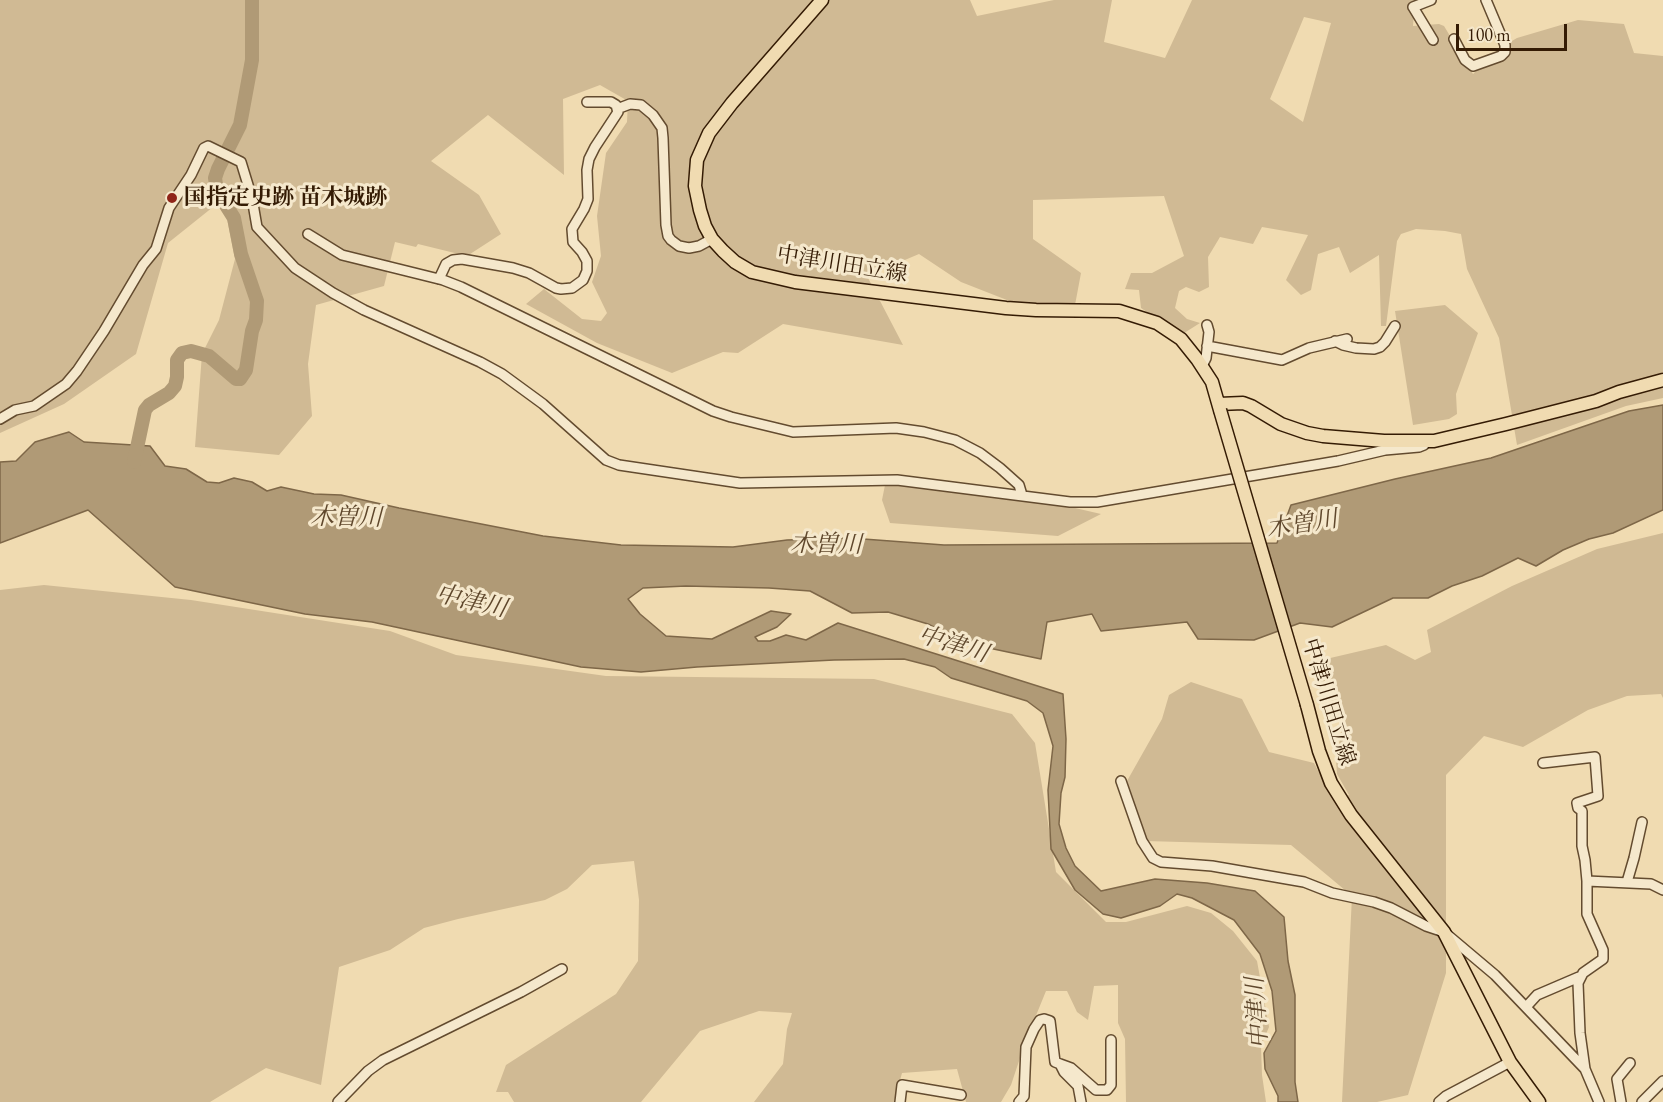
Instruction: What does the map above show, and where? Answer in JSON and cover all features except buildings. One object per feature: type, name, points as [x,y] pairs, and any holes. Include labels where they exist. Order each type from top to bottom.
[{"type":"main road","name":"中津川田立線","points":[[822,0],[732,103],[709,133],[697,160],[695,186],[702,218],[712,239],[735,262],[752,272],[795,282],[1006,308],[1119,312],[1156,323],[1181,339],[1212,382],[1319,751],[1331,783],[1351,815],[1444,932],[1510,1062],[1539,1102]]},
{"type":"main road","points":[[1220,407],[1243,403],[1281,424],[1307,433],[1385,445],[1434,441],[1574,407],[1663,380]]},
{"type":"street","points":[[1431,0],[1414,3],[1413,7],[1433,40]]},
{"type":"street","points":[[1454,39],[1465,60],[1473,66],[1501,56],[1505,52],[1505,45],[1486,0]]},
{"type":"street","points":[[439,279],[446,264],[462,259],[513,268],[529,273],[556,288],[572,288],[580,284],[585,276],[587,261],[573,242],[572,229],[588,199],[587,170],[590,159],[598,141],[616,116],[617,109],[616,105],[611,102],[587,102]]},
{"type":"street","points":[[617,109],[630,104],[641,105],[653,115],[662,128],[666,225],[671,240],[679,246],[689,248],[712,239]]},
{"type":"street","points":[[0,419],[15,410],[29,408],[44,400],[66,384],[77,371],[143,265],[156,249],[169,208],[191,175],[204,148],[208,146],[241,162],[252,198],[257,227],[295,268],[364,310],[502,374],[543,404],[606,460],[619,465],[740,483],[897,480],[1070,502],[1097,502],[1284,471],[1385,445]]},
{"type":"street","points":[[308,234],[342,255],[439,279],[461,287],[713,411],[731,417],[794,432],[896,428],[955,440],[980,453],[1000,468],[1019,485],[1022,495]]},
{"type":"street","points":[[1202,366],[1206,357],[1209,332],[1207,326]]},
{"type":"street","points":[[1335,341],[1356,348],[1374,349],[1385,342],[1395,326]]},
{"type":"street","points":[[1207,345],[1282,360],[1309,348],[1347,339]]},
{"type":"street","points":[[1544,764],[1595,757],[1598,796],[1578,803],[1578,808],[1582,811],[1587,914],[1603,950],[1603,959],[1583,973],[1578,983],[1585,1069],[1599,1102]]},
{"type":"street","points":[[1122,781],[1142,841],[1153,858],[1161,862],[1206,865],[1304,882],[1383,905],[1426,927],[1444,932],[1489,969],[1585,1069]]},
{"type":"street","points":[[1627,882],[1642,822]]},
{"type":"street","points":[[1587,881],[1651,884],[1663,890]]},
{"type":"street","points":[[338,1102],[368,1071],[383,1060],[521,992],[562,969]]},
{"type":"street","points":[[1526,1007],[1542,993],[1580,977]]},
{"type":"street","points":[[1019,1102],[1024,1096],[1026,1047],[1040,1020],[1050,1021],[1055,1062],[1071,1068],[1096,1090],[1107,1090],[1111,1085],[1111,1040]]},
{"type":"street","points":[[1439,1102],[1510,1062]]},
{"type":"street","points":[[1621,1102],[1617,1079],[1630,1063]]},
{"type":"street","points":[[1060,1064],[1064,1072],[1078,1086],[1081,1102]]},
{"type":"street","points":[[1642,1102],[1660,1084],[1658,1082],[1663,1073]]},
{"type":"street","points":[[900,1102],[902,1085],[961,1095]]},
{"type":"shaded area","points":[[0,0],[970,0],[977,16],[1054,0],[1112,0],[1104,42],[1165,58],[1192,0],[1415,0],[1413,26],[1439,24],[1444,26],[1473,74],[1500,48],[1517,38],[1578,20],[1624,24],[1634,53],[1663,56],[1663,372],[1659,374],[1663,385],[1663,398],[1626,406],[1517,445],[1499,338],[1467,269],[1461,234],[1416,229],[1401,234],[1397,241],[1386,326],[1381,326],[1379,255],[1350,273],[1339,247],[1318,254],[1311,290],[1301,295],[1286,280],[1308,235],[1262,227],[1253,244],[1220,237],[1208,257],[1209,287],[1199,292],[1186,287],[1179,291],[1175,308],[1187,319],[1200,323],[1181,335],[1141,308],[1139,290],[1125,289],[1131,273],[1152,273],[1184,256],[1164,196],[1033,200],[1033,239],[1081,273],[1075,305],[1012,302],[961,282],[919,254],[867,276],[903,345],[783,324],[738,353],[723,352],[672,373],[597,343],[526,304],[544,289],[582,319],[601,321],[607,313],[592,282],[601,256],[597,216],[606,153],[627,122],[628,101],[600,85],[563,99],[564,175],[488,115],[431,161],[479,195],[501,234],[467,256],[418,244],[416,247],[395,242],[384,286],[316,305],[308,364],[312,416],[279,455],[195,447],[202,354],[219,320],[235,259],[223,199],[168,243],[136,354],[64,404],[0,433]],"holes":[[[1304,17],[1331,23],[1303,122],[1270,99]]]},
{"type":"shaded area","points":[[1445,305],[1478,333],[1456,394],[1457,414],[1449,419],[1413,425],[1395,311]]},
{"type":"shaded area","points":[[886,480],[980,486],[1101,514],[1058,536],[890,523],[882,500]]},
{"type":"shaded area","points":[[1663,533],[1663,698],[1661,694],[1627,696],[1588,710],[1523,747],[1484,736],[1446,775],[1446,973],[1408,1095],[1377,1102],[1342,1102],[1352,896],[1291,845],[1145,841],[1127,781],[1162,719],[1169,695],[1191,682],[1242,699],[1269,752],[1314,763],[1335,803],[1349,795],[1337,774],[1336,760],[1343,723],[1311,667],[1326,659],[1386,645],[1415,660],[1431,652],[1427,630],[1512,586],[1597,549]]},
{"type":"shaded area","points":[[44,585],[191,600],[390,631],[456,655],[606,676],[874,679],[1012,714],[1035,743],[1056,872],[1106,922],[1126,922],[1187,906],[1211,913],[1233,931],[1257,961],[1269,1027],[1261,1046],[1266,1102],[1126,1102],[1125,1039],[1118,1023],[1118,985],[1094,986],[1088,1020],[1077,1012],[1067,991],[1046,991],[1011,1085],[1001,1102],[966,1102],[957,1069],[902,1073],[894,1102],[754,1102],[783,1064],[787,1029],[792,1013],[759,1011],[700,1031],[641,1102],[514,1102],[508,1092],[496,1092],[506,1065],[616,994],[638,961],[639,900],[634,861],[592,865],[567,889],[545,900],[424,928],[390,950],[339,967],[321,1085],[266,1068],[210,1102],[0,1102],[0,590]]},
{"type":"water","points":[[1663,405],[1663,510],[1613,533],[1589,539],[1563,550],[1536,566],[1518,558],[1482,576],[1452,586],[1428,598],[1393,598],[1332,627],[1300,623],[1254,640],[1198,639],[1187,622],[1101,631],[1092,614],[1047,622],[1041,659],[965,643],[928,624],[888,612],[852,613],[810,591],[686,586],[643,588],[628,599],[640,614],[666,636],[712,639],[771,611],[791,614],[777,627],[755,637],[758,641],[770,641],[786,635],[806,640],[838,623],[1063,694],[1066,739],[1065,777],[1061,793],[1059,824],[1066,848],[1075,866],[1101,891],[1155,879],[1207,883],[1255,891],[1284,917],[1288,961],[1295,995],[1295,1082],[1298,1102],[1278,1102],[1278,1096],[1265,1069],[1264,1053],[1276,1031],[1272,991],[1260,954],[1234,920],[1192,898],[1177,894],[1160,906],[1121,918],[1103,914],[1075,890],[1051,849],[1048,790],[1053,746],[1043,713],[1027,701],[951,678],[935,667],[904,659],[834,660],[641,672],[581,667],[372,622],[305,614],[175,587],[88,510],[0,543],[0,462],[16,461],[35,442],[69,432],[84,442],[150,446],[165,466],[186,469],[207,482],[219,483],[234,478],[252,482],[267,491],[281,487],[314,494],[341,495],[543,536],[621,545],[733,547],[787,540],[850,538],[944,545],[1277,543],[1291,505],[1491,458],[1629,411]]},
{"type":"waterway","points":[[134,462],[145,410],[175,386],[177,360],[182,353],[191,351],[209,356],[236,379],[240,379],[246,370],[256,320],[257,301],[241,254],[234,218],[217,191],[215,178],[240,125],[252,60],[252,0]]},
{"type":"place","name":"国指定史跡 苗木城跡","points":[[172,198]]},
{"type":"water label","name":"木曽川","points":[[346,518]]},
{"type":"water label","name":"木曽川","points":[[1302,525]]},
{"type":"water label","name":"木曽川","points":[[826,545]]},
{"type":"water label","name":"中津川","points":[[471,602]]},
{"type":"water label","name":"中津川","points":[[953,645]]},
{"type":"water label","name":"中津川","points":[[1258,1013]]}]
